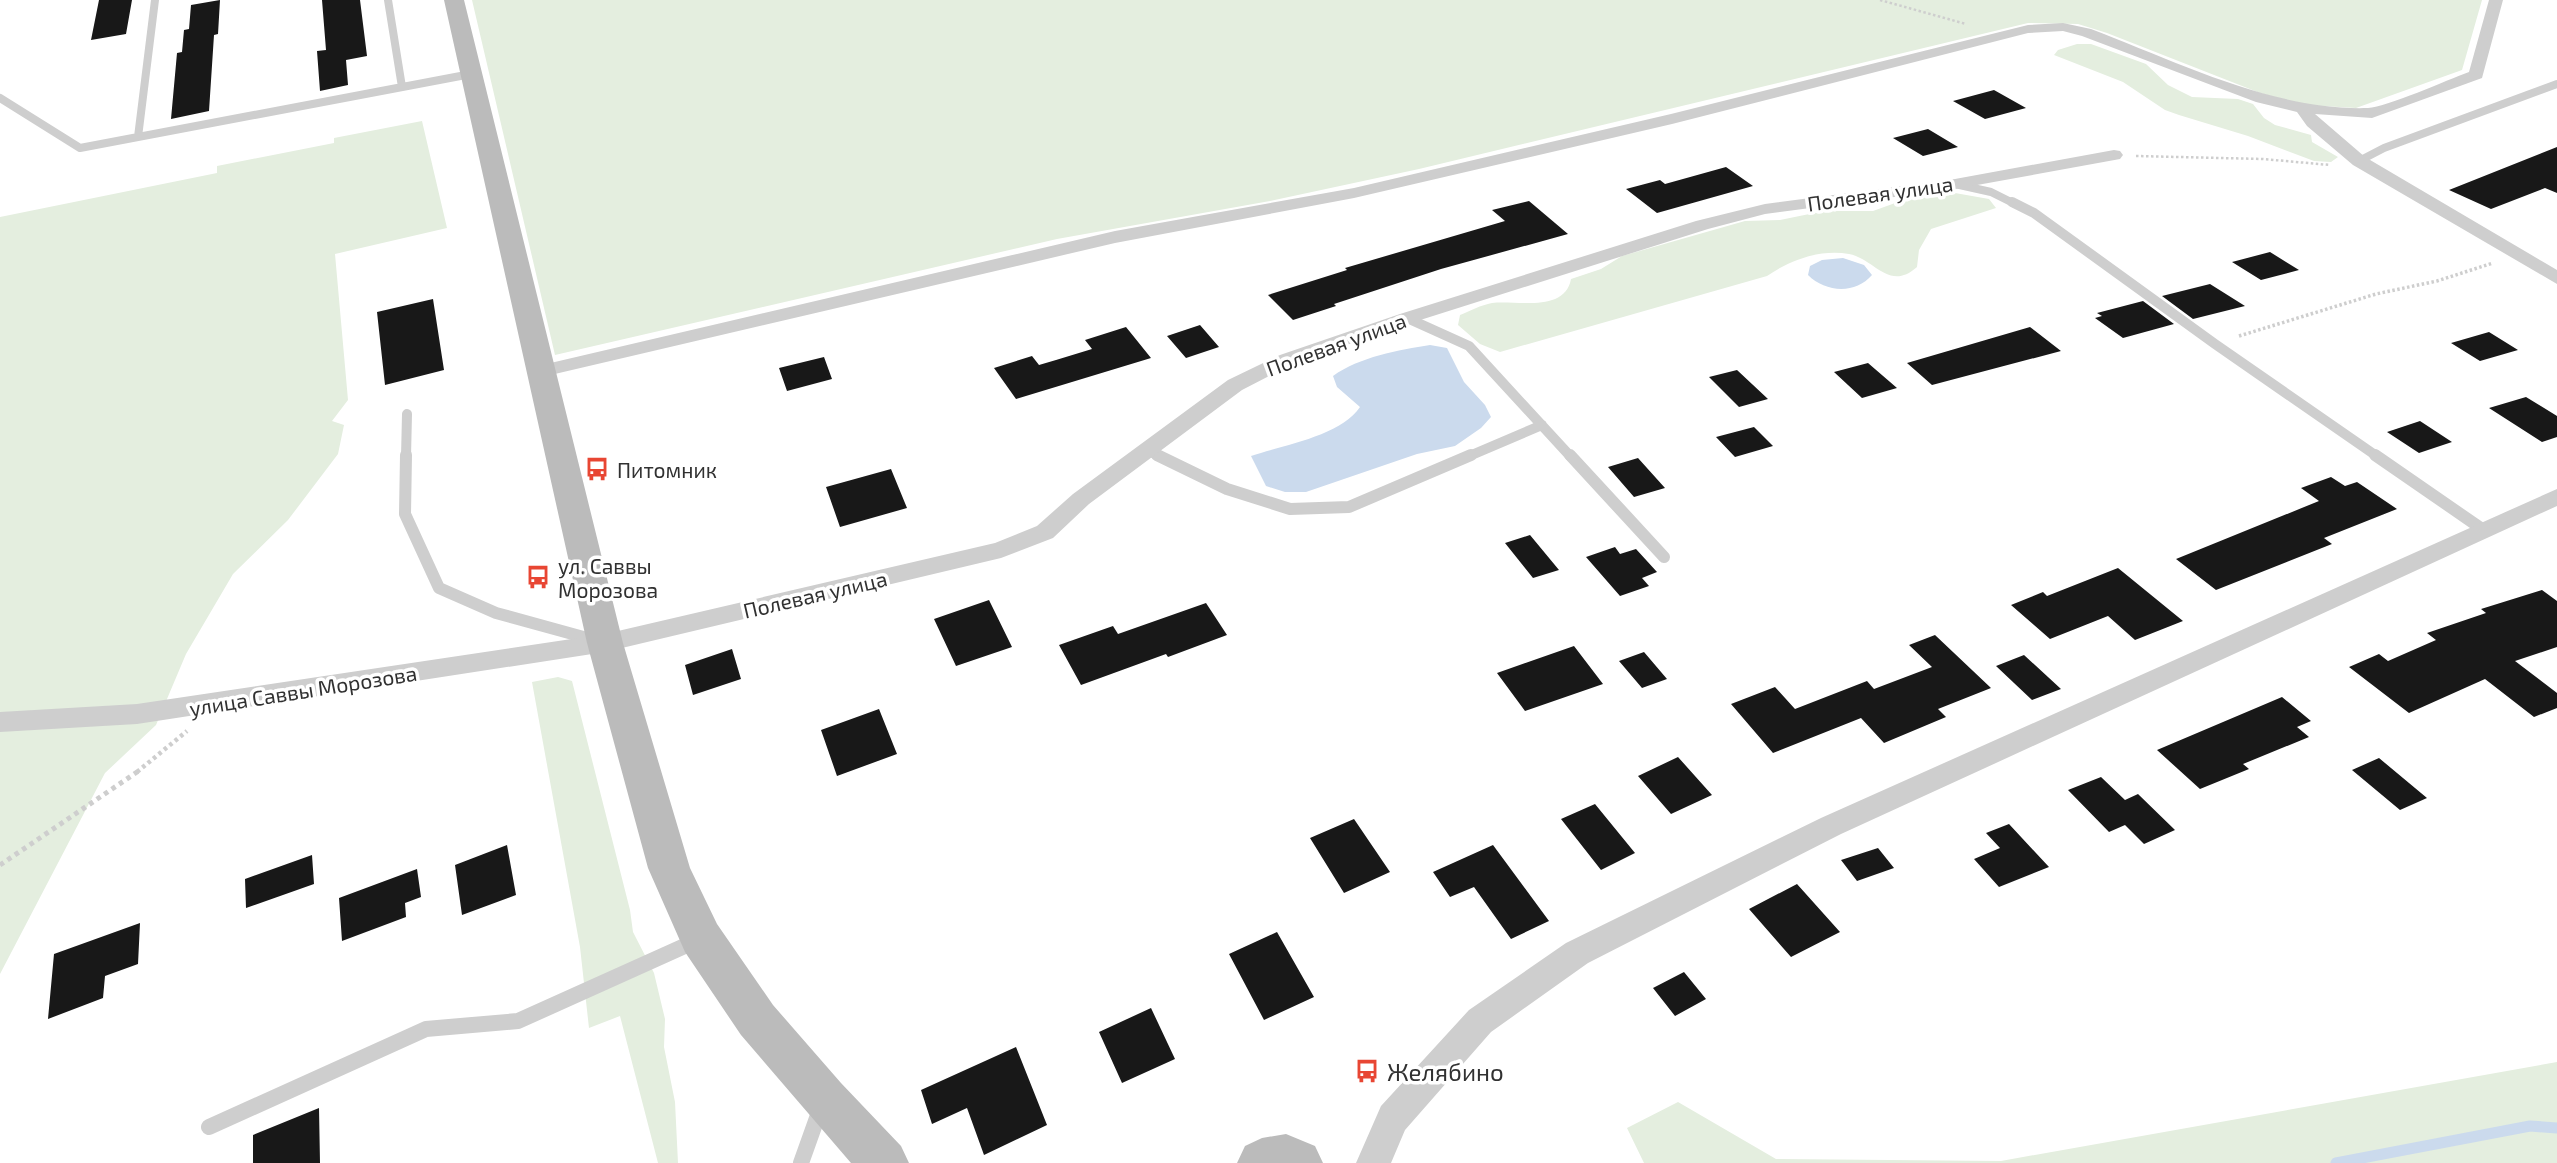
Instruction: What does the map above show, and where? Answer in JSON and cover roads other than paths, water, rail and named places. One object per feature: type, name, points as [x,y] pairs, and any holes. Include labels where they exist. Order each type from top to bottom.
[{"type":"street","points":[[454,0],[605,643],[669,868],[701,938],[757,1020],[824,1099],[884,1163]]},
{"type":"street","points":[[542,370],[1115,237],[1367,190],[1672,119],[2028,29],[2063,27],[2086,32],[2262,99],[2303,108],[2372,113],[2476,75],[2497,0]]},
{"type":"street","points":[[2303,108],[2312,122],[2359,161],[2557,278]]},
{"type":"street","name":"Полевая улица","points":[[605,643],[1001,550],[1045,532],[1081,499],[1235,385],[1287,359],[1407,318],[1702,225],[1765,209],[1955,184],[2114,155]]},
{"type":"street","points":[[1373,1163],[1393,1118],[1480,1021],[1577,953],[1831,825],[2557,497]]},
{"type":"street","name":"улица Саввы Морозова","points":[[0,722],[137,715],[605,643]]},
{"type":"street","points":[[1262,1163],[1286,1160],[1298,1163]]},
{"type":"lane","points":[[138,137],[155,0]]},
{"type":"lane","points":[[388,0],[402,87]]},
{"type":"lane","points":[[0,98],[80,148],[471,74]]},
{"type":"lane","points":[[2359,161],[2384,148],[2557,84]]},
{"type":"lane","points":[[1955,184],[1991,192],[2034,213],[2215,344],[2485,531]]},
{"type":"lane","points":[[1407,318],[1469,346],[1664,557]]},
{"type":"lane","points":[[407,414],[405,514],[439,588],[496,613],[605,643]]},
{"type":"lane","points":[[1147,450],[1227,489],[1290,509],[1349,507],[1542,425]]},
{"type":"lane","points":[[209,1127],[426,1029],[518,1021],[701,938]]},
{"type":"lane","points":[[801,1163],[824,1099]]},
{"type":"water","points":[[1843,258],[1864,265],[1872,275],[1857,286],[1840,289],[1823,285],[1808,275],[1810,266],[1822,260]]},
{"type":"water","points":[[1430,345],[1447,348],[1464,382],[1485,405],[1491,417],[1481,428],[1455,446],[1417,454],[1306,492],[1285,492],[1266,486],[1251,456],[1326,432],[1351,417],[1360,407],[1337,387],[1333,376],[1367,359]]},
{"type":"waterway","points":[[2336,1163],[2530,1126],[2557,1128]]},
{"type":"place","name":"Питомник","points":[[597,469]]},
{"type":"place","name":"ул. Саввы Морозова","points":[[538,577]]},
{"type":"place","name":"Желябино","points":[[1367,1071]]}]
